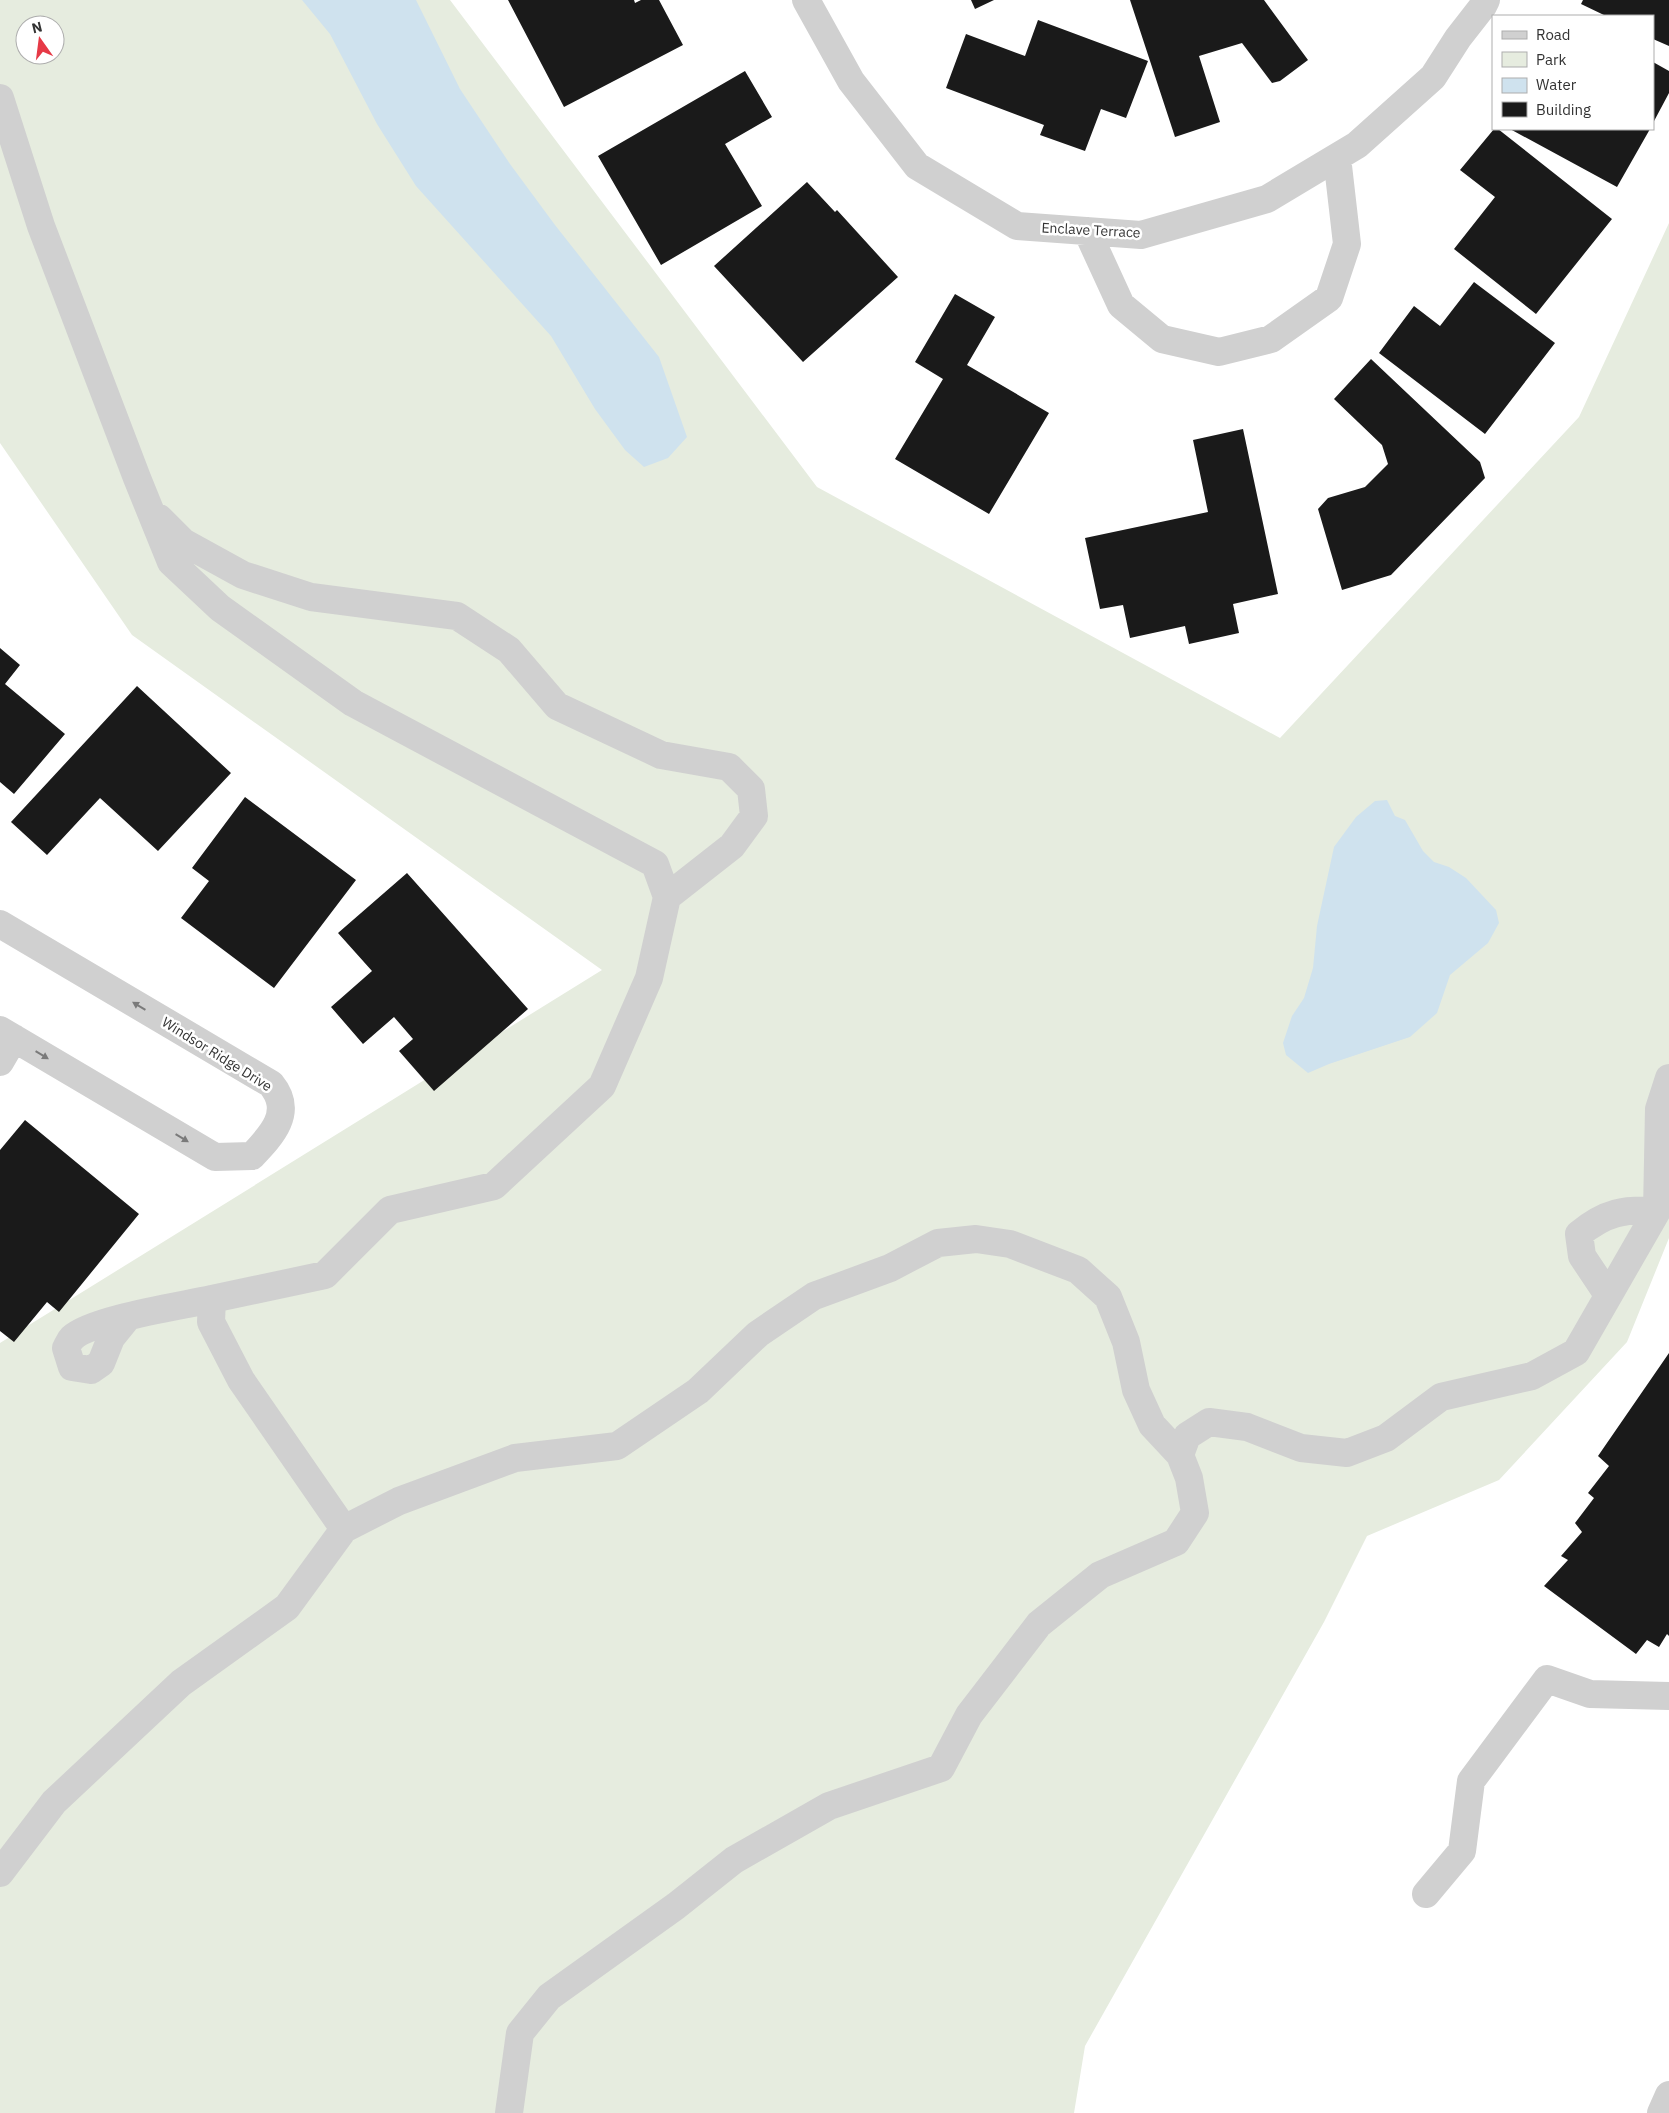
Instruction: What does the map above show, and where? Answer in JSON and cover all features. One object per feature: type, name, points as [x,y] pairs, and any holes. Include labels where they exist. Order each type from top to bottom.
[{"type":"street","name":"Enclave Terrace","points":[[806,0],[851,82],[917,166],[1017,226],[1141,235],[1267,199],[1357,145],[1433,77],[1458,38],[1484,6],[1486,0]]},
{"type":"street","points":[[0,98],[41,226],[172,562],[220,608],[353,703],[655,864],[667,897],[649,978],[602,1086],[494,1186],[390,1210],[325,1275],[128,1317]]},
{"type":"street","points":[[1087,231],[1120,305],[1162,339],[1218,352],[1271,339],[1330,298],[1347,244],[1337,157]]},
{"type":"street","points":[[149,507],[183,542],[243,575],[311,597],[457,616],[509,650],[557,706],[661,756],[728,767],[751,789],[754,816],[732,846],[667,897]]},
{"type":"street","name":"Windsor Ridge Drive","points":[[0,924],[271,1084],[279,1094],[282,1112],[272,1134],[252,1156],[215,1157],[7,1034]]},
{"type":"street","points":[[0,1062],[7,1034]]},
{"type":"street","points":[[1180,1455],[1187,1436],[1209,1422],[1247,1427],[1301,1448],[1347,1453],[1386,1438],[1440,1397],[1532,1376],[1576,1352],[1657,1211],[1659,1109],[1669,1078]]},
{"type":"street","points":[[1608,1295],[1582,1256],[1579,1234],[1596,1220],[1631,1209],[1657,1211]]},
{"type":"street","points":[[0,1873],[54,1802],[182,1683],[287,1607],[344,1529],[399,1501],[515,1458],[617,1446],[698,1391],[758,1334],[814,1296],[890,1268],[938,1243],[976,1239],[1010,1244],[1078,1270],[1108,1297],[1126,1342],[1136,1390],[1152,1425],[1180,1455],[1189,1478],[1196,1513],[1176,1542],[1100,1575],[1040,1624],[969,1715],[941,1768],[829,1806],[734,1860],[676,1906],[549,1997],[520,2033],[509,2113]]},
{"type":"street","points":[[212,1299],[211,1322],[241,1380],[344,1529]]},
{"type":"street","points":[[1426,1894],[1462,1851],[1471,1781],[1547,1679],[1590,1694],[1669,1696]]},
{"type":"street","points":[[1661,2113],[1669,2095]]},
{"type":"green space","points":[[0,0],[450,0],[817,487],[1280,738],[1579,417],[1669,223],[1669,1238],[1627,1342],[1499,1480],[1367,1536],[1324,1622],[1085,2046],[1074,2113],[0,2113],[0,1343],[602,970],[132,635],[0,443]]},
{"type":"water","points":[[302,0],[416,0],[460,89],[510,164],[555,225],[659,357],[687,437],[668,458],[644,467],[625,450],[595,409],[551,336],[416,186],[377,124],[330,34]]},
{"type":"water","points":[[1387,800],[1395,816],[1405,820],[1423,851],[1434,862],[1449,867],[1466,878],[1496,910],[1499,923],[1488,943],[1450,975],[1437,1013],[1410,1037],[1308,1073],[1286,1055],[1283,1043],[1292,1016],[1304,998],[1313,968],[1317,926],[1334,847],[1356,817],[1375,801]]},
{"type":"building","points":[[508,0],[634,0],[635,3],[641,0],[659,0],[683,45],[564,107]]},
{"type":"building","points":[[971,0],[994,0],[975,9]]},
{"type":"building","points":[[1130,0],[1264,0],[1308,60],[1280,81],[1272,83],[1242,43],[1199,56],[1220,122],[1175,137]]},
{"type":"building","points":[[1583,0],[1669,0],[1669,46],[1654,39],[1654,15],[1604,15],[1581,4]]},
{"type":"building","points":[[1038,20],[1148,61],[1126,118],[1101,109],[1085,151],[1040,135],[1044,125],[946,88],[966,34],[1025,56]]},
{"type":"building","points":[[1654,63],[1669,71],[1669,93],[1654,121]]},
{"type":"building","points":[[745,71],[772,117],[725,144],[762,206],[661,265],[598,156]]},
{"type":"building","points":[[1493,130],[1499,130],[1612,219],[1536,314],[1454,249],[1495,197],[1460,170]]},
{"type":"building","points":[[1512,130],[1649,130],[1617,187]]},
{"type":"building","points":[[807,182],[835,212],[837,210],[898,277],[803,362],[714,266]]},
{"type":"building","points":[[1474,282],[1555,343],[1485,434],[1379,353],[1414,306],[1440,326]]},
{"type":"building","points":[[955,294],[995,317],[967,365],[1049,413],[989,514],[895,459],[943,379],[915,362]]},
{"type":"building","points":[[1371,359],[1480,462],[1485,478],[1391,575],[1342,590],[1318,509],[1328,498],[1365,487],[1388,464],[1382,445],[1334,399]]},
{"type":"building","points":[[1243,429],[1278,594],[1233,604],[1239,633],[1189,644],[1185,626],[1130,638],[1123,605],[1100,609],[1085,538],[1208,512],[1193,440]]},
{"type":"building","points":[[0,648],[20,665],[5,684],[65,734],[14,794],[0,782]]},
{"type":"building","points":[[137,686],[231,773],[158,851],[100,798],[47,855],[11,822]]},
{"type":"building","points":[[245,797],[356,880],[274,988],[181,918],[209,881],[192,868]]},
{"type":"building","points":[[407,873],[528,1009],[434,1091],[399,1051],[413,1039],[394,1017],[363,1044],[331,1007],[372,971],[338,933]]},
{"type":"building","points":[[25,1120],[139,1214],[59,1312],[47,1302],[14,1342],[0,1331],[0,1150]]},
{"type":"building","points":[[1669,1353],[1669,1636],[1667,1634],[1659,1647],[1647,1640],[1636,1654],[1544,1586],[1568,1560],[1561,1556],[1582,1532],[1575,1523],[1594,1498],[1588,1493],[1609,1466],[1598,1456]]}]
